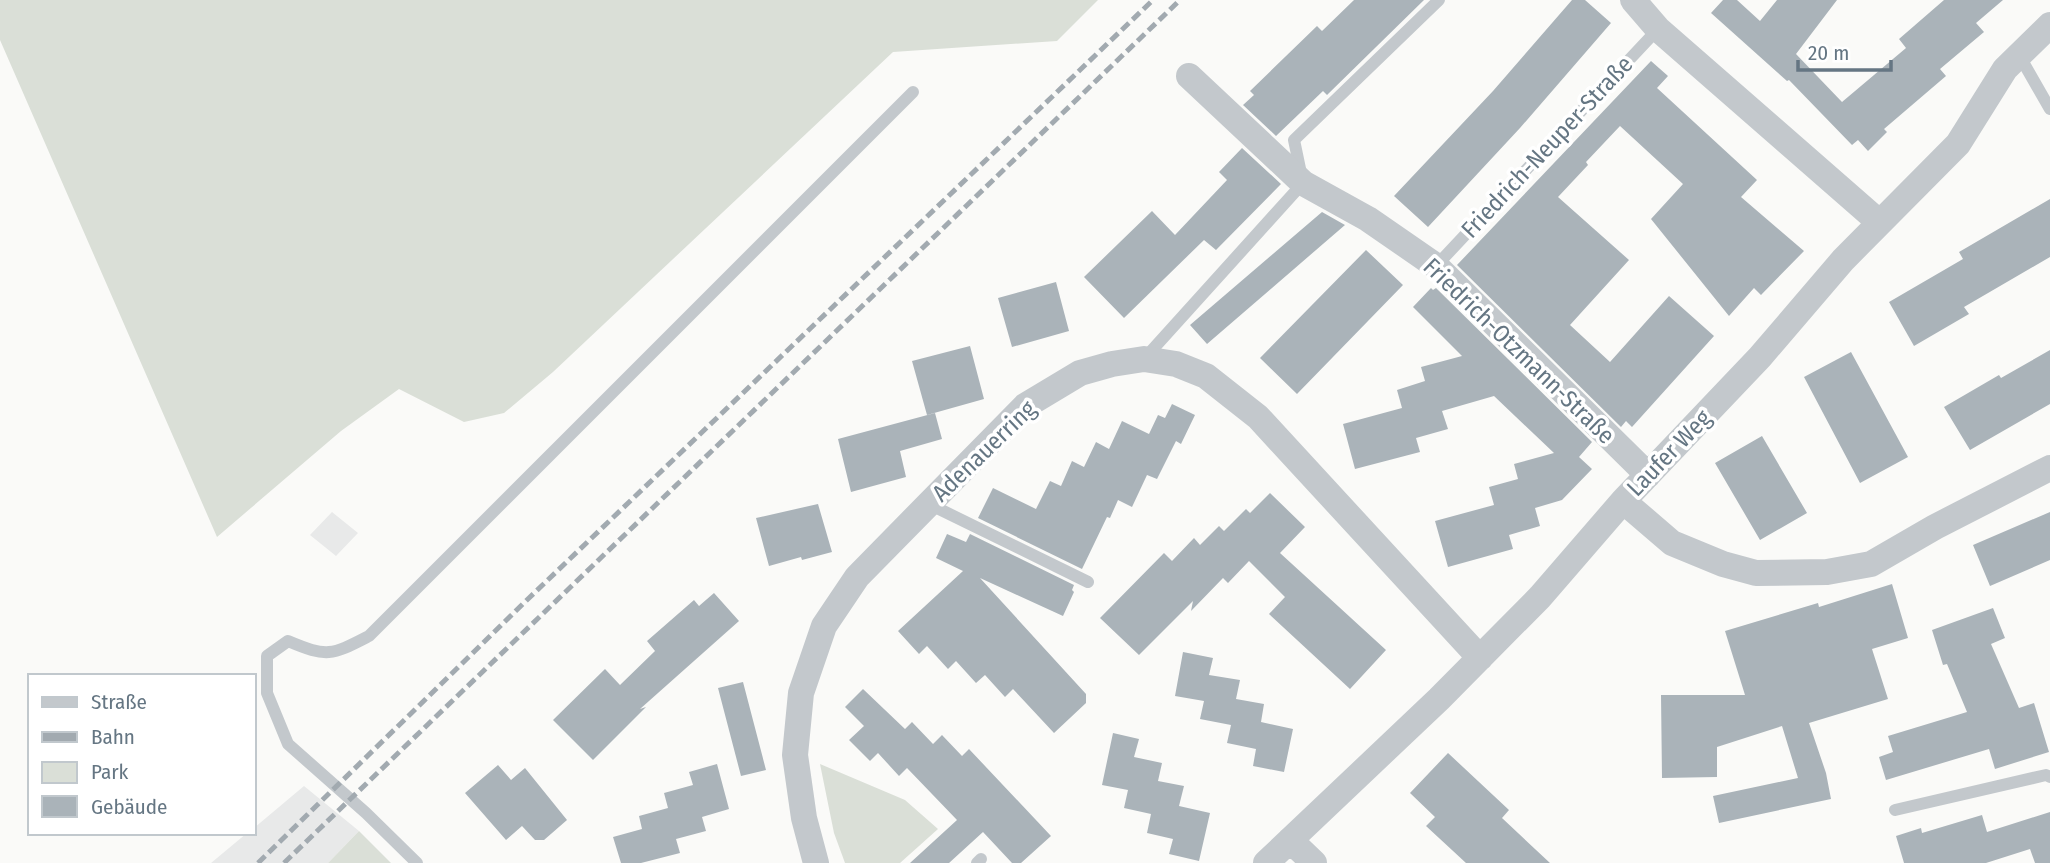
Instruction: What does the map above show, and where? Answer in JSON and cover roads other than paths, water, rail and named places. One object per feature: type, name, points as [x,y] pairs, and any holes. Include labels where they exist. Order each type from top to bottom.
[{"type":"street","points":[[1633,0],[1658,29],[1879,222]]},
{"type":"street","name":"Laufer Weg","points":[[1266,863],[1540,597],[1623,500],[1760,357],[1843,260],[1958,144],[2005,69],[2050,25]]},
{"type":"street","name":"Friedrich-Otzmann-Straße","points":[[1185,72],[1303,183],[1368,219],[1436,266],[1648,475]]},
{"type":"street","name":"Adenauerring","points":[[816,863],[804,818],[795,755],[801,693],[824,626],[857,577],[1025,406],[1080,373],[1144,359],[1176,364],[1206,376],[1258,417],[1480,658]]},
{"type":"street","points":[[1623,500],[1672,543],[1723,564],[1756,573],[1827,572],[1871,564],[1935,527],[2050,468]]},
{"type":"street","points":[[1290,840],[1314,863]]},
{"type":"lane","points":[[1144,359],[1303,183],[1294,140],[1439,0]]},
{"type":"lane","name":"Friedrich-Neuper-Straße","points":[[1436,266],[1658,29]]},
{"type":"lane","points":[[2019,55],[2050,109]]},
{"type":"lane","points":[[417,863],[366,813],[288,744],[267,693],[267,656],[288,641],[314,652],[336,653],[369,636],[913,92]]},
{"type":"lane","points":[[929,504],[1088,582]]},
{"type":"lane","points":[[1895,810],[2046,775],[2050,777]]},
{"type":"railway","points":[[258,863],[529,598],[1153,0]]},
{"type":"railway","points":[[284,863],[1180,0]]}]
